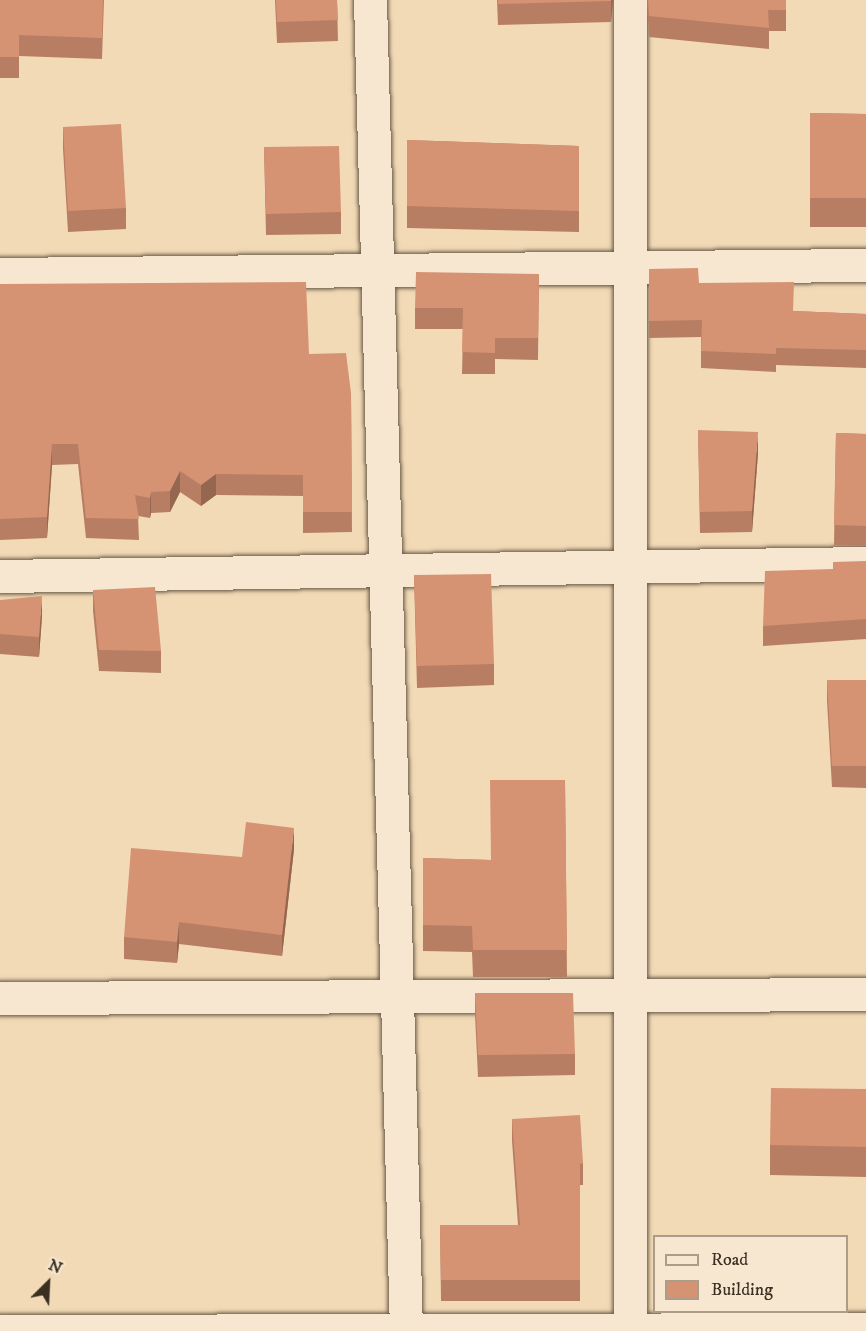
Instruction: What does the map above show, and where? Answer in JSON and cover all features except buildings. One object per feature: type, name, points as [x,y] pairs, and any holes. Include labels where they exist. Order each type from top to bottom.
[{"type":"street","points":[[370,0],[406,1330]]},
{"type":"street","points":[[630,0],[630,1330]]},
{"type":"street","points":[[0,274],[866,265]]},
{"type":"street","points":[[0,576],[866,563]]},
{"type":"street","points":[[0,998],[866,994]]},
{"type":"street","points":[[0,1331],[866,1329]]}]
